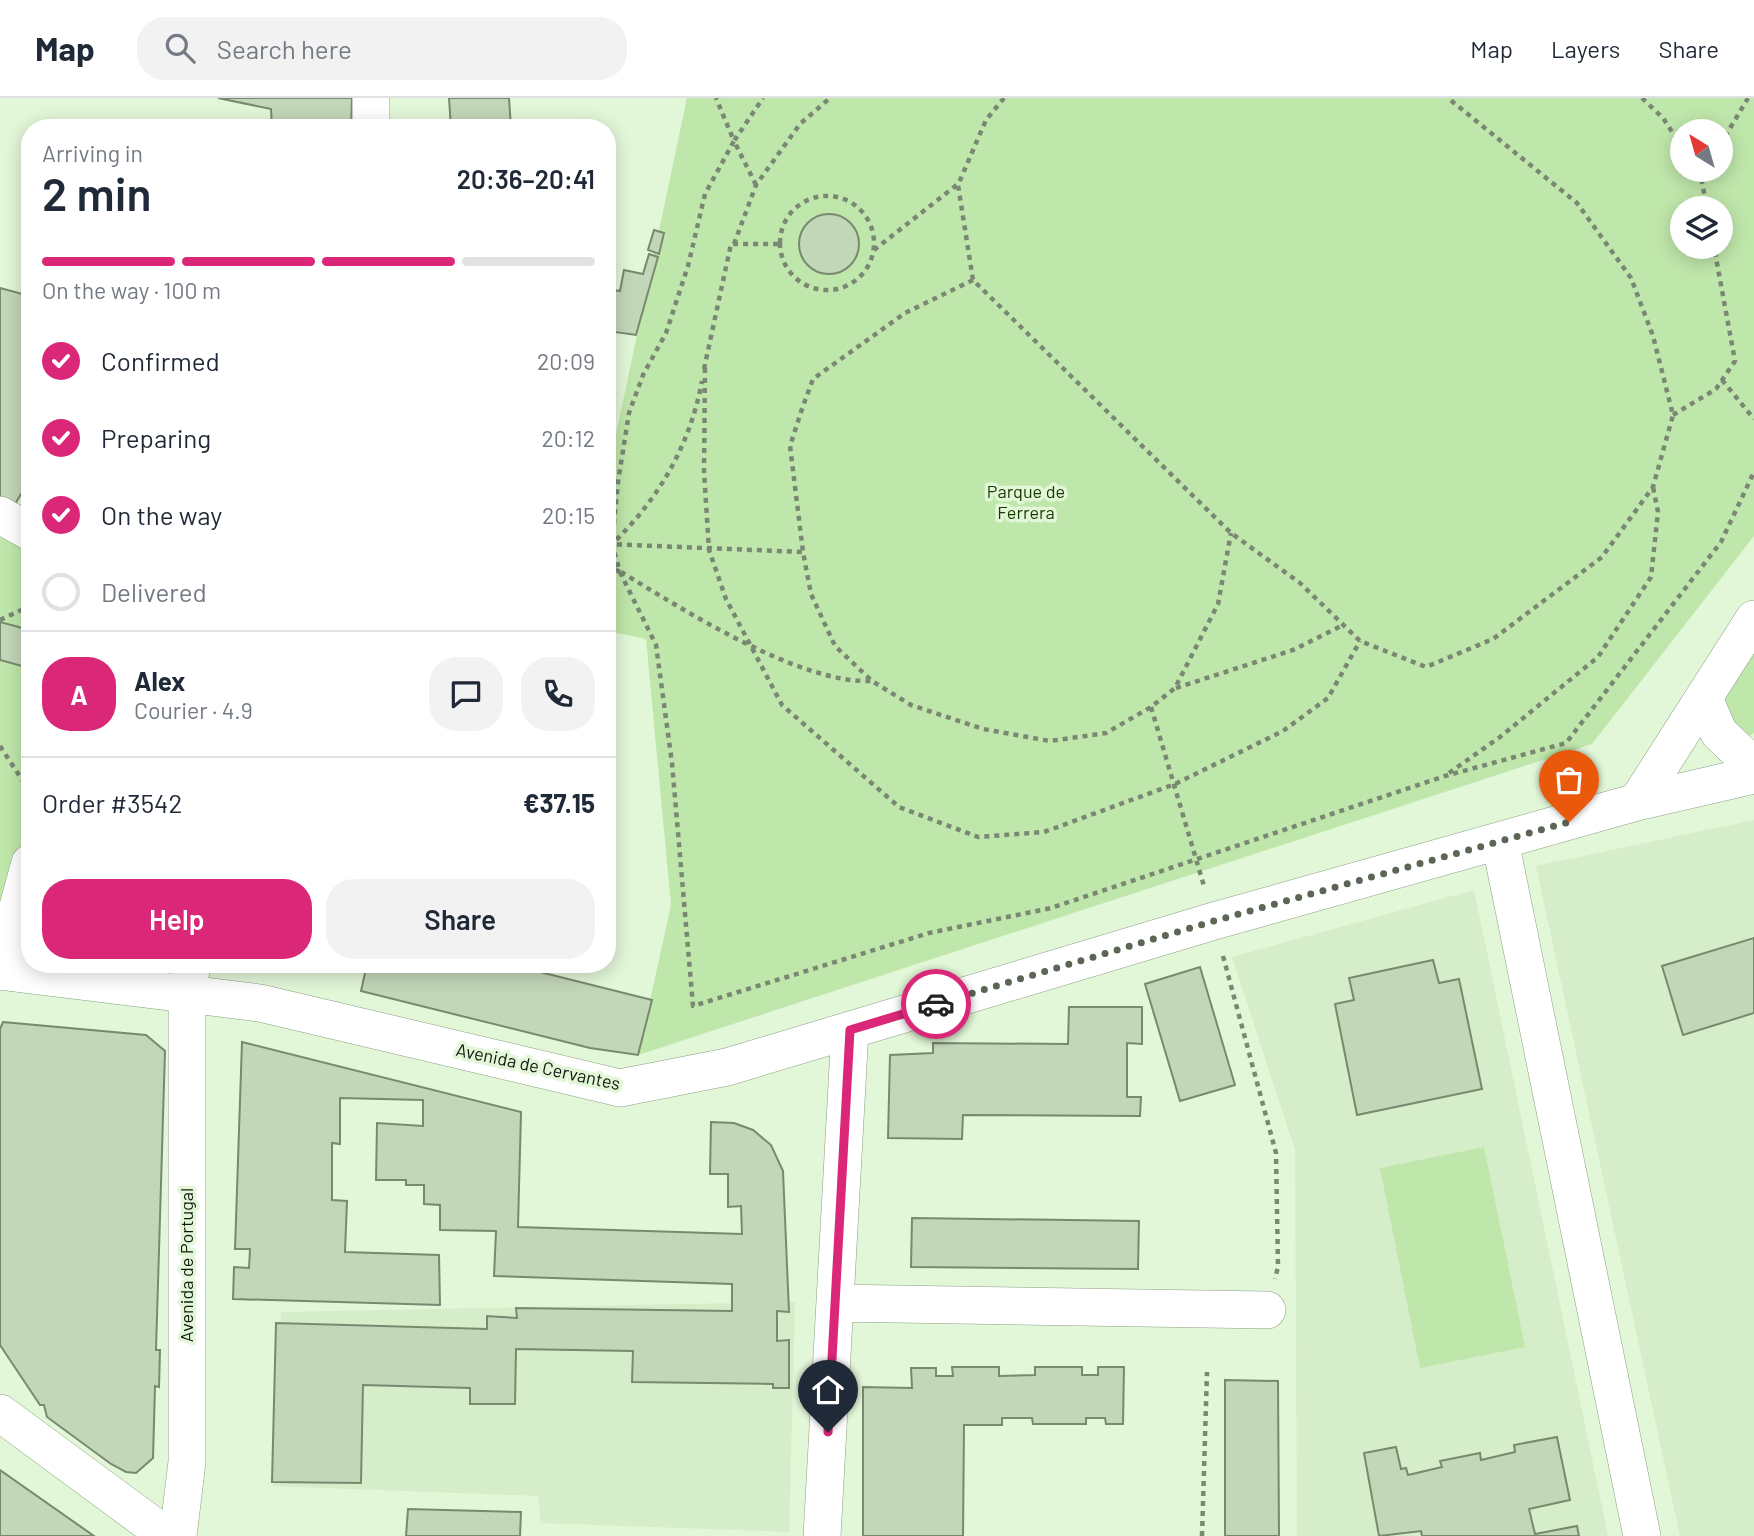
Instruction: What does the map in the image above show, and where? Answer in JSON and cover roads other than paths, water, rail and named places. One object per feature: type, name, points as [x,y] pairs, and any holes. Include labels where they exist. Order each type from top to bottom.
[{"type":"street","points":[[371,98],[372,119]]},
{"type":"street","points":[[0,515],[21,527]]},
{"type":"street","points":[[1637,803],[1754,618]]},
{"type":"street","points":[[1704,698],[1718,733],[1754,766]]},
{"type":"street","name":"Avenida de Cervantes","points":[[27,973],[190,979],[260,1003],[620,1088],[727,1067],[1214,921],[1637,803],[1754,775]]},
{"type":"street","points":[[1500,841],[1642,1536]]},
{"type":"street","points":[[0,972],[21,896]]},
{"type":"street","name":"Avenida de Cervantes","points":[[0,972],[21,973]]},
{"type":"street","name":"Avenida de Portugal","points":[[178,1536],[187,1462],[190,979]]},
{"type":"street","points":[[822,1536],[850,1030]]},
{"type":"street","points":[[835,1303],[1267,1310]]},
{"type":"street","points":[[0,1413],[167,1536]]},
{"type":"park label","name":"Parque de Ferrera","points":[[1026,502]]}]
